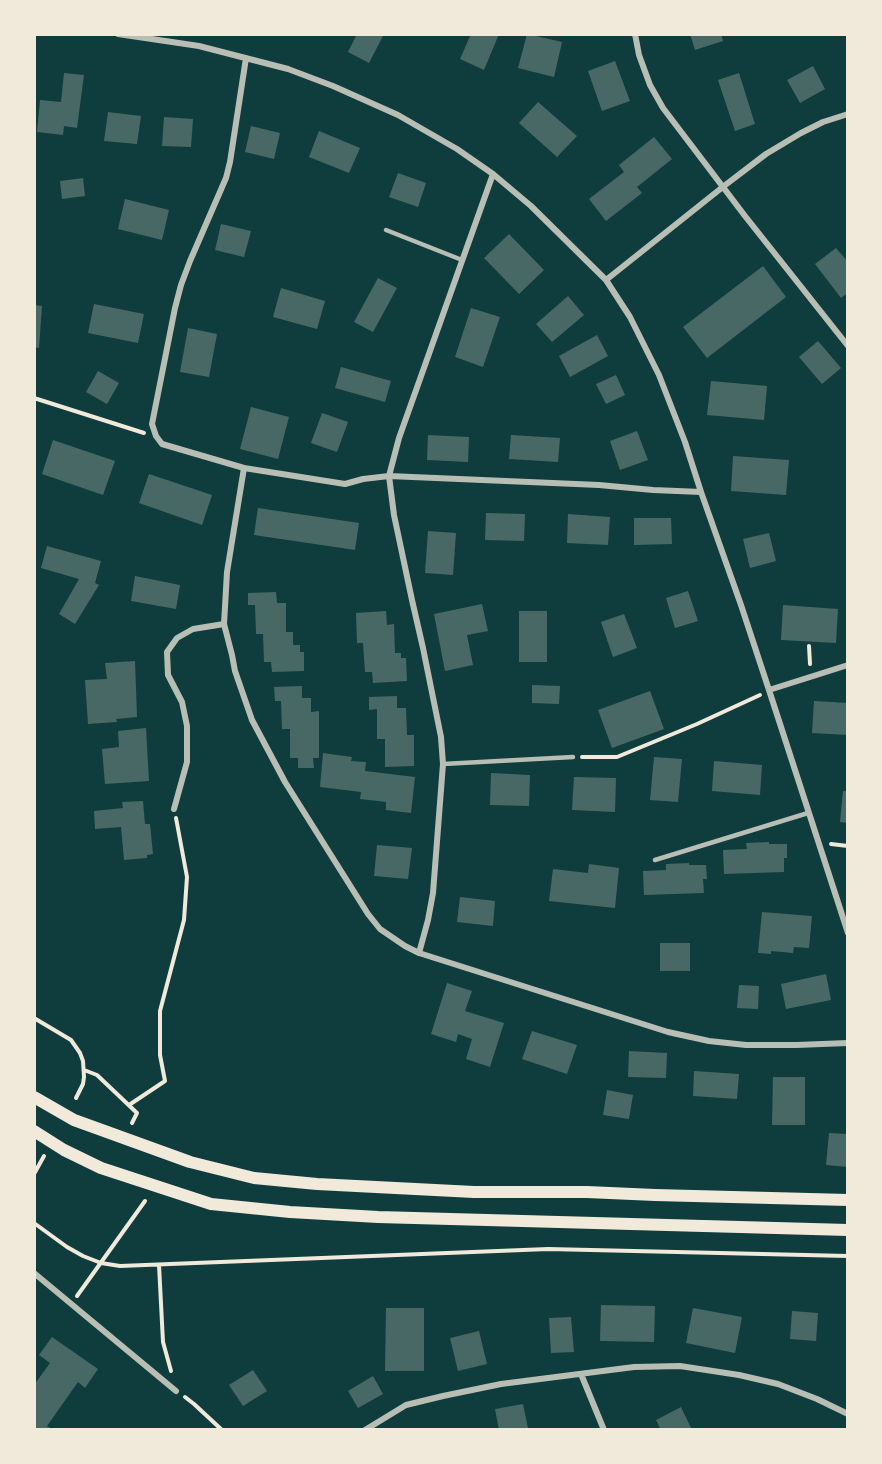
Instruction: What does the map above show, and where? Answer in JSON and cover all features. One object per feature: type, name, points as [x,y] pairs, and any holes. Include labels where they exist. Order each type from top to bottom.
[{"type":"main road","points":[[34,1097],[74,1120],[190,1161],[254,1178],[317,1184],[474,1192],[587,1192],[655,1196],[848,1200]]},
{"type":"main road","points":[[34,1131],[64,1150],[101,1168],[211,1203],[290,1212],[378,1217],[848,1230]]},
{"type":"street","points":[[118,34],[199,46],[288,69],[398,115],[457,149],[493,174],[531,206],[606,280],[630,317],[659,375],[685,442],[848,933]]},
{"type":"street","points":[[635,34],[639,55],[650,85],[659,100],[823,317],[848,346]]},
{"type":"street","points":[[246,57],[226,178],[190,261],[175,308],[152,424],[162,444],[244,468],[345,484],[363,479],[389,477],[599,485],[700,492]]},
{"type":"street","points":[[606,280],[766,154],[823,122],[848,114]]},
{"type":"street","points":[[418,953],[433,893],[443,764],[441,737],[396,525],[389,477],[399,438],[493,174]]},
{"type":"street","points":[[244,468],[228,572],[224,624],[235,671],[252,720],[285,782],[368,914],[380,929],[418,953],[668,1032],[709,1041],[746,1045],[796,1046],[848,1043]]},
{"type":"street","points":[[174,809],[187,762],[187,726],[182,702],[168,675],[166,652],[177,638],[193,629],[224,624]]},
{"type":"street","points":[[769,690],[848,665]]},
{"type":"street","points":[[34,1273],[176,1391]]},
{"type":"street","points":[[365,1430],[406,1405],[501,1384],[634,1367],[680,1366],[739,1375],[778,1384],[848,1414]]},
{"type":"street","points":[[581,1374],[604,1430]]},
{"type":"lane","points":[[386,230],[462,260]]},
{"type":"lane","points":[[443,764],[573,757]]},
{"type":"lane","points":[[655,860],[808,813]]},
{"type":"path","points":[[34,398],[156,436]]},
{"type":"path","points":[[809,646],[810,677]]},
{"type":"path","points":[[573,757],[617,757],[697,724],[769,690]]},
{"type":"path","points":[[129,1105],[165,1081],[160,1055],[160,1011],[184,920],[187,877],[174,809]]},
{"type":"path","points":[[34,1018],[71,1040],[80,1053],[84,1070],[83,1084],[76,1098]]},
{"type":"path","points":[[84,1070],[97,1075],[138,1113],[132,1123]]},
{"type":"path","points":[[34,1174],[44,1156]]},
{"type":"path","points":[[71,1303],[83,1290],[145,1201]]},
{"type":"path","points":[[34,1222],[83,1256],[101,1263],[120,1266],[548,1249],[848,1256]]},
{"type":"path","points":[[159,1265],[163,1342],[176,1391],[222,1430]]},
{"type":"building","points":[[357,34],[384,34],[369,63],[348,52]]},
{"type":"building","points":[[471,34],[499,34],[484,70],[460,59]]},
{"type":"building","points":[[527,34],[562,42],[554,77],[518,68]]},
{"type":"building","points":[[690,34],[721,34],[723,41],[695,50]]},
{"type":"building","points":[[615,61],[630,101],[602,111],[588,71]]},
{"type":"building","points":[[813,66],[825,89],[800,103],[787,80]]},
{"type":"building","points":[[64,73],[84,75],[77,128],[64,126],[63,135],[37,132],[40,100],[61,102]]},
{"type":"building","points":[[739,73],[755,124],[735,131],[718,80]]},
{"type":"building","points":[[538,102],[577,136],[557,157],[519,123]]},
{"type":"building","points":[[108,112],[141,116],[137,144],[104,141]]},
{"type":"building","points":[[164,117],[193,119],[191,147],[162,146]]},
{"type":"building","points":[[251,126],[280,133],[274,159],[245,152]]},
{"type":"building","points":[[319,131],[360,148],[349,173],[309,157]]},
{"type":"building","points":[[654,137],[672,159],[637,187],[642,193],[606,221],[589,199],[624,172],[619,165]]},
{"type":"building","points":[[398,173],[426,183],[418,207],[389,197]]},
{"type":"building","points":[[83,178],[85,196],[62,199],[60,181]]},
{"type":"building","points":[[125,199],[169,210],[162,240],[118,229]]},
{"type":"building","points":[[221,224],[251,231],[244,257],[215,250]]},
{"type":"building","points":[[509,234],[544,270],[519,294],[484,258]]},
{"type":"building","points":[[836,248],[848,262],[848,293],[841,298],[815,264]]},
{"type":"building","points":[[763,266],[786,297],[707,358],[683,327]]},
{"type":"building","points":[[378,278],[397,288],[373,332],[354,322]]},
{"type":"building","points":[[281,288],[325,301],[317,329],[273,317]]},
{"type":"building","points":[[568,296],[584,315],[552,342],[536,324]]},
{"type":"building","points":[[94,304],[144,314],[138,343],[88,333]]},
{"type":"building","points":[[34,305],[42,306],[39,348],[34,347]]},
{"type":"building","points":[[471,308],[500,317],[483,367],[455,357]]},
{"type":"building","points":[[188,328],[217,334],[209,377],[180,372]]},
{"type":"building","points":[[597,335],[608,356],[570,377],[559,356]]},
{"type":"building","points":[[818,341],[841,368],[822,384],[799,357]]},
{"type":"building","points":[[341,367],[391,381],[385,402],[335,388]]},
{"type":"building","points":[[98,371],[119,383],[107,404],[86,392]]},
{"type":"building","points":[[616,375],[625,395],[606,404],[596,384]]},
{"type":"building","points":[[711,381],[767,386],[764,420],[707,415]]},
{"type":"building","points":[[251,407],[289,417],[278,459],[240,449]]},
{"type":"building","points":[[322,413],[348,422],[337,452],[311,443]]},
{"type":"building","points":[[637,431],[648,460],[620,470],[610,441]]},
{"type":"building","points":[[428,435],[469,437],[468,462],[427,460]]},
{"type":"building","points":[[511,435],[560,438],[558,462],[509,459]]},
{"type":"building","points":[[53,440],[115,461],[103,495],[42,474]]},
{"type":"building","points":[[733,456],[789,460],[786,495],[731,491]]},
{"type":"building","points":[[149,474],[212,495],[202,525],[139,503]]},
{"type":"building","points":[[258,508],[359,523],[355,550],[254,535]]},
{"type":"building","points":[[486,513],[525,514],[524,541],[485,540]]},
{"type":"building","points":[[568,514],[610,517],[608,545],[567,543]]},
{"type":"building","points":[[634,518],[671,518],[672,544],[634,545]]},
{"type":"building","points":[[428,531],[456,533],[453,575],[425,573]]},
{"type":"building","points":[[769,533],[776,561],[750,568],[743,539]]},
{"type":"building","points":[[47,546],[101,561],[95,583],[99,585],[75,624],[59,614],[79,579],[41,568]]},
{"type":"building","points":[[135,576],[180,585],[176,609],[131,601]]},
{"type":"building","points":[[688,591],[698,621],[675,628],[666,598]]},
{"type":"building","points":[[276,592],[277,603],[286,603],[286,632],[293,632],[293,645],[300,645],[300,652],[304,652],[304,671],[272,672],[271,662],[264,662],[263,634],[256,634],[255,605],[248,605],[248,593]]},
{"type":"building","points":[[482,604],[488,631],[467,635],[473,665],[445,671],[434,614]]},
{"type":"building","points":[[783,605],[838,609],[836,643],[781,640]]},
{"type":"building","points":[[386,611],[387,625],[394,624],[395,653],[401,653],[401,658],[406,658],[407,681],[373,683],[372,672],[365,672],[363,643],[357,643],[356,613]]},
{"type":"building","points":[[519,611],[547,611],[547,662],[519,662]]},
{"type":"building","points":[[624,614],[637,648],[613,657],[601,622]]},
{"type":"building","points":[[135,661],[137,717],[116,719],[117,722],[88,724],[85,680],[107,679],[105,663]]},
{"type":"building","points":[[532,685],[560,686],[559,704],[532,703]]},
{"type":"building","points":[[302,686],[302,698],[311,698],[311,712],[319,711],[319,758],[313,758],[314,768],[298,768],[298,758],[290,758],[290,729],[282,729],[281,701],[275,701],[274,687]]},
{"type":"building","points":[[650,691],[664,729],[612,748],[598,710]]},
{"type":"building","points":[[397,696],[397,708],[406,708],[407,735],[414,735],[414,766],[385,767],[385,739],[377,739],[377,709],[369,710],[369,697]]},
{"type":"building","points":[[814,701],[848,703],[848,735],[812,733]]},
{"type":"building","points":[[146,728],[149,781],[105,784],[102,749],[119,747],[118,731]]},
{"type":"building","points":[[323,753],[352,757],[351,761],[366,762],[365,771],[415,777],[411,813],[386,810],[386,802],[360,799],[361,792],[320,787]]},
{"type":"building","points":[[654,757],[682,759],[678,802],[650,800]]},
{"type":"building","points":[[714,761],[762,765],[760,795],[712,791]]},
{"type":"building","points":[[491,773],[530,775],[529,806],[490,805]]},
{"type":"building","points":[[574,777],[616,778],[615,812],[572,810]]},
{"type":"building","points":[[843,791],[848,791],[848,823],[840,822]]},
{"type":"building","points":[[143,801],[145,824],[150,824],[153,854],[147,855],[147,858],[124,860],[121,827],[95,829],[94,811],[123,808],[122,802]]},
{"type":"building","points":[[769,842],[769,844],[787,844],[784,872],[724,874],[723,850],[747,849],[746,843]]},
{"type":"building","points":[[377,845],[412,848],[408,879],[374,876]]},
{"type":"building","points":[[689,863],[689,865],[706,865],[707,879],[703,879],[704,893],[644,895],[643,871],[666,870],[666,864]]},
{"type":"building","points":[[589,864],[619,868],[615,908],[549,901],[553,869],[588,873]]},
{"type":"building","points":[[460,897],[495,901],[493,926],[457,922]]},
{"type":"building","points":[[762,912],[812,916],[809,948],[794,947],[793,953],[771,951],[771,954],[758,953]]},
{"type":"building","points":[[660,943],[690,943],[690,971],[660,971]]},
{"type":"building","points":[[826,974],[831,1000],[786,1009],[781,984]]},
{"type":"building","points":[[447,983],[472,991],[465,1011],[504,1023],[490,1067],[466,1059],[472,1039],[458,1034],[456,1042],[431,1034]]},
{"type":"building","points":[[739,985],[759,986],[758,1009],[737,1008]]},
{"type":"building","points":[[532,1031],[577,1045],[567,1074],[522,1059]]},
{"type":"building","points":[[629,1051],[667,1053],[666,1078],[628,1077]]},
{"type":"building","points":[[694,1071],[739,1074],[737,1099],[693,1096]]},
{"type":"building","points":[[773,1077],[805,1077],[805,1125],[772,1125]]},
{"type":"building","points":[[607,1090],[633,1095],[629,1119],[603,1115]]},
{"type":"building","points":[[829,1133],[848,1134],[848,1167],[826,1165]]},
{"type":"building","points":[[601,1305],[655,1306],[654,1342],[600,1341]]},
{"type":"building","points":[[386,1308],[424,1308],[424,1371],[385,1371]]},
{"type":"building","points":[[693,1308],[742,1317],[735,1353],[686,1343]]},
{"type":"building","points":[[792,1311],[818,1313],[816,1341],[790,1339]]},
{"type":"building","points":[[571,1317],[574,1352],[551,1353],[549,1318]]},
{"type":"building","points":[[479,1331],[487,1364],[458,1371],[450,1338]]},
{"type":"building","points":[[52,1337],[98,1369],[85,1388],[78,1382],[47,1426],[49,1430],[34,1430],[34,1385],[50,1363],[39,1355]]},
{"type":"building","points":[[253,1370],[267,1391],[243,1406],[229,1385]]},
{"type":"building","points":[[373,1376],[383,1394],[358,1408],[348,1391]]},
{"type":"building","points":[[523,1404],[528,1428],[499,1430],[495,1409]]},
{"type":"building","points":[[681,1407],[692,1430],[661,1430],[656,1420]]}]
